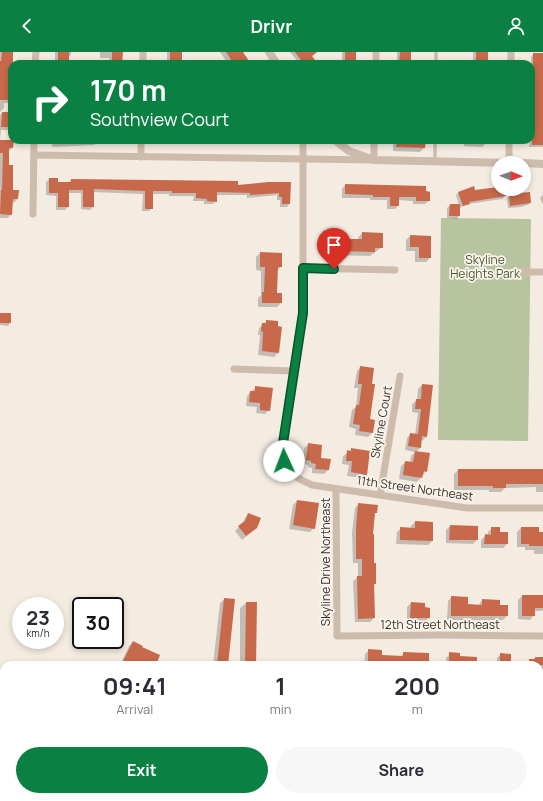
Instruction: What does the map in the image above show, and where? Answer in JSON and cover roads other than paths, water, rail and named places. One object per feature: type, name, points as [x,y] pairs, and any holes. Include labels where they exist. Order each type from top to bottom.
[{"type":"street","points":[[33,214],[34,144]]},
{"type":"street","points":[[141,144],[141,157]]},
{"type":"street","points":[[234,369],[294,371],[303,313],[303,144]]},
{"type":"street","points":[[340,144],[349,151],[374,160]]},
{"type":"street","points":[[374,144],[374,160]]},
{"type":"street","points":[[509,144],[510,156]]},
{"type":"street","points":[[34,155],[304,158],[491,163]]},
{"type":"street","points":[[531,163],[543,164]]},
{"type":"street","points":[[303,268],[395,270]]},
{"type":"street","points":[[512,272],[543,272]]},
{"type":"street","name":"11th Street Northeast","points":[[294,371],[283,443],[284,461],[289,470],[297,479],[312,485],[467,508],[543,508]]},
{"type":"street","name":"Skyline Court","points":[[380,495],[400,376]]},
{"type":"street","name":"Skyline Drive Northeast","points":[[336,489],[337,636]]},
{"type":"street","name":"12th Street Northeast","points":[[337,636],[543,636]]},
{"type":"lane","points":[[434,162],[435,144]]},
{"type":"park label","name":"Skyline Heights Park","points":[[485,266]]}]
